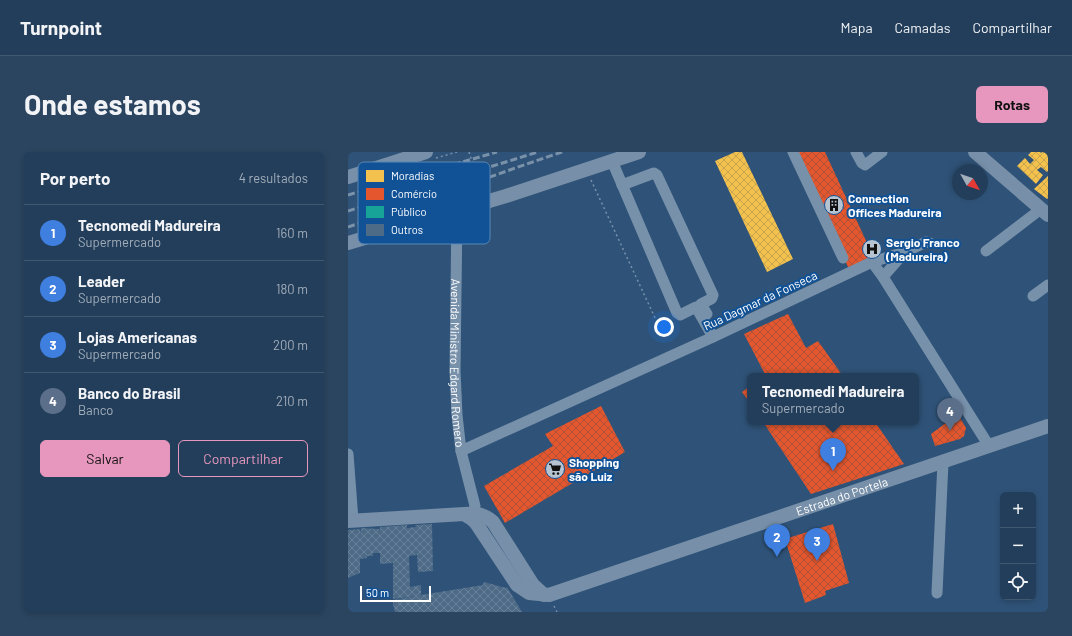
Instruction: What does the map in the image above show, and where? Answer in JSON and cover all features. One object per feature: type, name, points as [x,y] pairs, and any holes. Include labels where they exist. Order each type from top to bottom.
[{"type":"main road","points":[[490,201],[639,152]]},
{"type":"main road","points":[[975,152],[1044,212]]},
{"type":"main road","points":[[406,162],[431,155]]},
{"type":"main road","points":[[348,178],[358,175]]},
{"type":"main road","points":[[348,243],[358,240]]},
{"type":"main road","name":"Estrada do Portela","points":[[469,513],[517,585],[529,593],[549,596],[1048,426]]},
{"type":"main road","points":[[350,520],[469,513]]},
{"type":"street","points":[[793,152],[843,258]]},
{"type":"street","points":[[856,152],[862,163],[865,165],[882,152]]},
{"type":"street","points":[[615,160],[629,182],[676,313],[680,315],[711,299],[713,295],[657,175],[654,173],[629,182]]},
{"type":"street","points":[[986,250],[1044,212]]},
{"type":"street","name":"Avenida Ministro Edgard Romero","points":[[457,244],[455,371],[457,415],[461,451],[475,506],[469,513]]},
{"type":"street","name":"Rua Dagmar da Fonseca","points":[[461,451],[715,336],[872,262],[925,244]]},
{"type":"street","points":[[883,277],[905,252]]},
{"type":"street","points":[[872,262],[883,277],[989,446]]},
{"type":"street","points":[[1032,296],[1048,285]]},
{"type":"street","points":[[699,305],[715,336]]},
{"type":"street","points":[[348,454],[350,520]]},
{"type":"street","points":[[937,593],[943,462]]},
{"type":"path","points":[[431,155],[457,152]]},
{"type":"path","points":[[469,152],[472,162]]},
{"type":"path","points":[[586,169],[656,320]]},
{"type":"building: Moradias","points":[[735,152],[742,152],[793,259],[767,272],[715,161]]},
{"type":"building: Moradias","points":[[1031,152],[1048,152],[1048,171],[1047,172],[1041,167],[1037,170],[1043,175],[1036,184],[1017,166],[1025,158],[1030,164],[1034,160],[1028,155]]},
{"type":"building: Moradias","points":[[1048,176],[1048,198],[1047,199],[1034,189]]},
{"type":"building: Comércio","name":"Connection Offices Madureira","points":[[795,152],[825,152],[874,258],[849,269]]},
{"type":"building: Comércio","points":[[788,314],[806,348],[818,341],[841,373],[764,373],[744,334]]},
{"type":"building: Comércio","points":[[747,388],[747,399],[742,392]]},
{"type":"building: Comércio","name":"Shopping são Luiz","points":[[601,406],[625,452],[505,523],[484,486],[553,446],[545,434]]},
{"type":"building: Comércio","points":[[958,414],[966,428],[964,436],[960,439],[935,446],[931,434]]},
{"type":"building: Comércio","points":[[765,425],[877,425],[904,464],[811,494]]},
{"type":"building: Comércio","points":[[833,524],[849,583],[825,591],[826,595],[805,603],[785,539]]},
{"type":"building: Outros","points":[[432,524],[433,571],[418,572],[417,555],[409,556],[410,587],[421,585],[421,595],[483,585],[484,582],[507,587],[522,612],[395,612],[393,600],[418,596],[393,599],[393,563],[380,564],[380,553],[373,553],[373,556],[367,556],[367,558],[360,559],[360,573],[348,578],[348,530],[360,529],[361,534],[361,528],[380,529],[380,527],[407,525],[407,528],[416,527],[415,525]]},
{"type":"railway","points":[[462,162],[497,152]]},
{"type":"railway","points":[[490,167],[538,152]]},
{"type":"railway","points":[[490,177],[562,152]]},
{"type":"railway","points":[[348,195],[358,192]]},
{"type":"railway","points":[[348,211],[358,208]]},
{"type":"railway","points":[[348,227],[358,224]]},
{"type":"place","name":"Connection Offices Madureira","points":[[834,205]]},
{"type":"place","name":"Sergio Franco (Madureira)","points":[[872,249]]},
{"type":"place","name":"Banco do Brasil","points":[[950,431]]},
{"type":"place","name":"Shopping são Luiz","points":[[555,469]]},
{"type":"place","name":"Tecnomedi Madureira","points":[[833,471]]},
{"type":"place","name":"Leader","points":[[777,557]]},
{"type":"place","name":"Lojas Americanas","points":[[817,561]]}]
